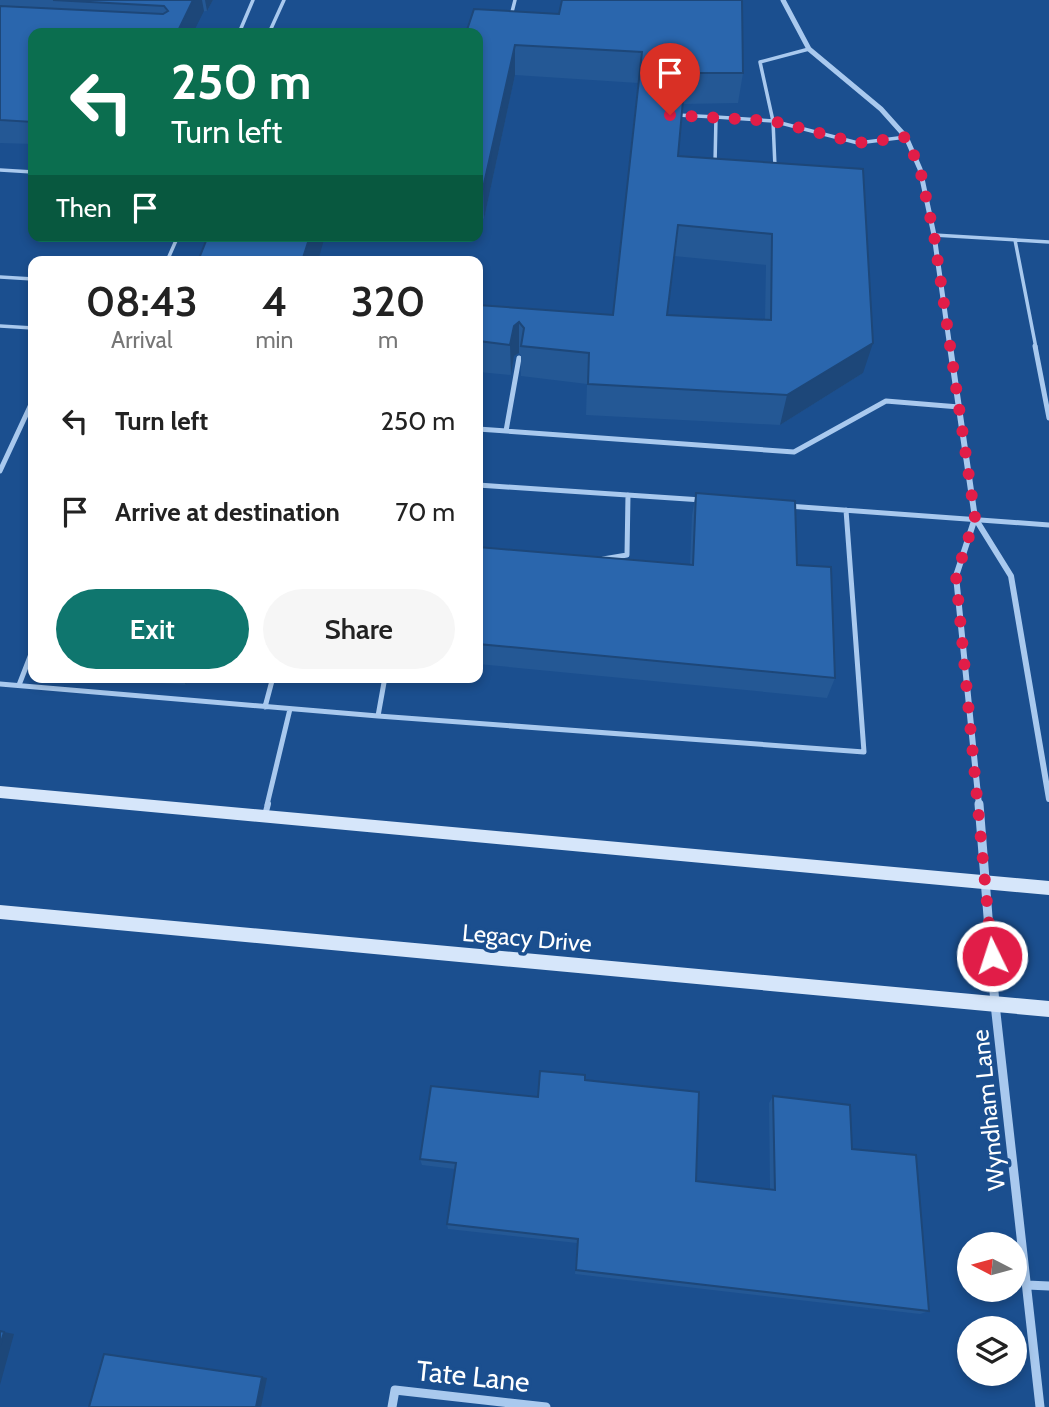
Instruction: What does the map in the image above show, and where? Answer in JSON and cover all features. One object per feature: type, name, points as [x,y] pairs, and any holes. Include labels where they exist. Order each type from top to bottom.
[{"type":"main road","points":[[0,792],[1049,888]]},
{"type":"main road","name":"Legacy Drive","points":[[0,912],[1049,1009]]},
{"type":"street","name":"Wyndham Lane","points":[[783,0],[809,49],[881,108],[906,137],[920,169],[934,235],[975,518],[1011,576],[1049,799]]},
{"type":"street","name":"Wyndham Lane","points":[[975,518],[956,576],[987,882],[995,1004],[1021,1232]]},
{"type":"street","name":"Wyndham Lane","points":[[1027,1284],[1040,1407]]},
{"type":"street","points":[[1027,1284],[1049,1286]]},
{"type":"street","name":"Tate Lane","points":[[392,1407],[394,1390],[546,1407]]},
{"type":"lane","points":[[241,28],[253,0]]},
{"type":"lane","points":[[271,28],[284,0]]},
{"type":"lane","points":[[510,22],[515,0]]},
{"type":"lane","points":[[775,170],[773,121],[760,62],[809,49]]},
{"type":"lane","points":[[670,115],[773,121],[858,143],[906,137]]},
{"type":"lane","points":[[716,117],[714,166],[726,167]]},
{"type":"lane","points":[[0,170],[28,172]]},
{"type":"lane","points":[[934,235],[1049,242]]},
{"type":"lane","points":[[1015,240],[1049,418]]},
{"type":"lane","points":[[0,276],[28,279]]},
{"type":"lane","points":[[0,326],[28,328]]},
{"type":"lane","points":[[506,431],[519,358]]},
{"type":"lane","points":[[483,429],[794,452],[886,401],[958,407]]},
{"type":"lane","points":[[0,471],[28,411]]},
{"type":"lane","points":[[483,485],[710,500]]},
{"type":"lane","points":[[602,559],[627,555],[628,495]]},
{"type":"lane","points":[[778,505],[1049,525]]},
{"type":"lane","points":[[0,684],[378,716],[864,752],[846,510]]},
{"type":"lane","points":[[19,685],[28,662]]},
{"type":"lane","points":[[265,706],[271,683]]},
{"type":"lane","points":[[378,716],[384,683]]},
{"type":"lane","points":[[264,817],[290,709]]},
{"type":"building","points":[[53,0],[193,0],[179,28],[28,28],[28,122],[0,120],[0,6],[163,14],[168,11],[164,6]]},
{"type":"building","points":[[562,0],[742,0],[743,73],[685,73],[685,80],[670,81],[672,88],[684,89],[678,156],[863,169],[873,343],[787,395],[588,384],[589,353],[521,346],[524,328],[519,322],[514,326],[510,345],[483,342],[483,305],[613,315],[642,52],[515,45],[483,188],[483,28],[468,28],[474,9],[559,14]],"holes":[[[678,225],[772,234],[771,320],[667,315]]]},
{"type":"building","points":[[206,242],[308,242],[304,256],[200,256]]},
{"type":"building","points":[[696,493],[795,501],[797,565],[831,567],[835,678],[483,644],[483,547],[693,565]]},
{"type":"building","points":[[540,1071],[585,1075],[585,1080],[699,1092],[696,1181],[775,1190],[773,1096],[850,1105],[852,1149],[916,1155],[929,1311],[576,1270],[578,1239],[447,1224],[456,1163],[420,1159],[431,1086],[538,1097]]},
{"type":"building","points":[[104,1354],[262,1377],[256,1407],[89,1407]]},
{"type":"route","points":[[670,115],[773,121],[858,143],[906,137],[920,169],[934,235],[975,518],[956,576],[992,956]]}]
